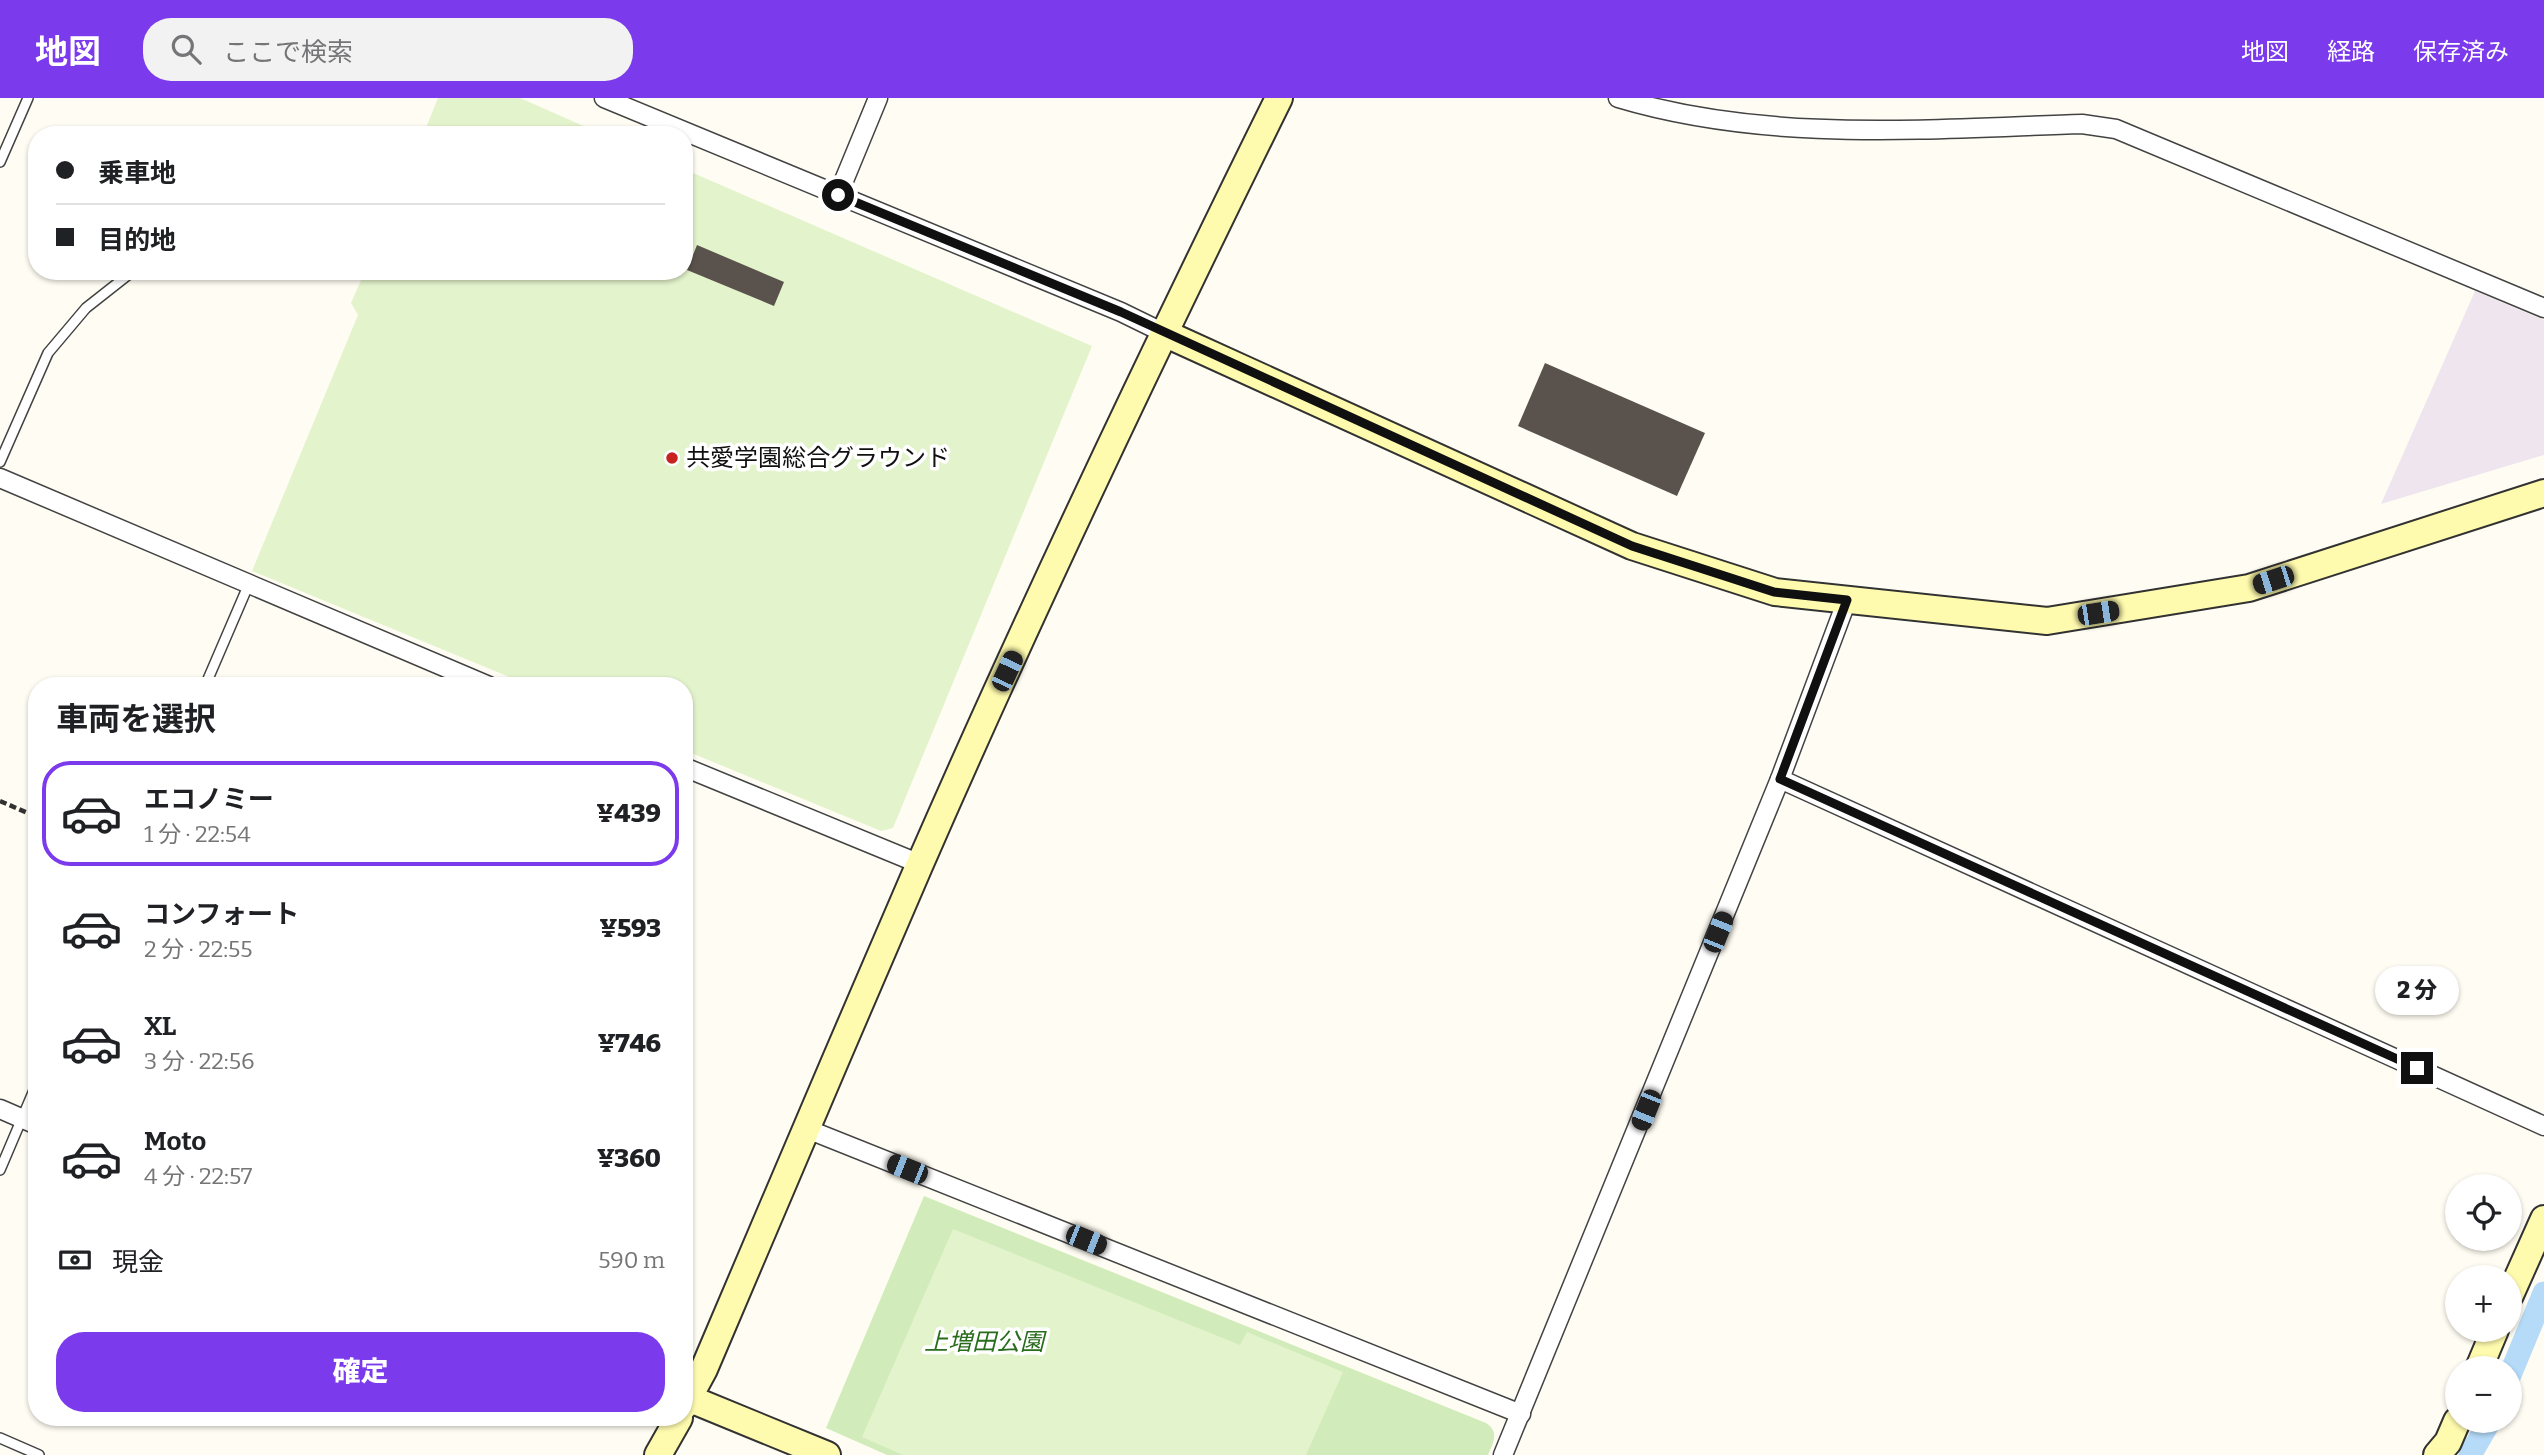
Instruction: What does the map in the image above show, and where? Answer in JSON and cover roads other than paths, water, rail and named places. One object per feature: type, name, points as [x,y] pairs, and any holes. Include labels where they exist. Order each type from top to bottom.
[{"type":"street","points":[[604,98],[672,126]]},
{"type":"street","points":[[838,195],[878,98]]},
{"type":"street","points":[[693,1389],[704,1369],[920,864],[1164,333],[1279,98]]},
{"type":"street","points":[[1618,98],[1671,113],[1757,127],[1823,130],[2082,124],[2116,129],[2544,308]]},
{"type":"street","points":[[693,135],[1164,333],[1632,546],[1774,592],[2048,621],[2249,588],[2544,493]]},
{"type":"street","points":[[0,478],[248,586],[467,677]]},
{"type":"street","points":[[1503,1455],[1780,779],[1847,600]]},
{"type":"street","points":[[693,770],[920,864]]},
{"type":"street","points":[[1780,779],[2544,1126]]},
{"type":"street","points":[[0,1110],[28,1122]]},
{"type":"street","points":[[807,1129],[1521,1414]]},
{"type":"street","points":[[2522,1268],[2544,1219]]},
{"type":"street","points":[[693,1408],[827,1455]]},
{"type":"street","points":[[658,1455],[673,1426]]},
{"type":"street","points":[[2437,1455],[2452,1433]]},
{"type":"lane","points":[[0,162],[27,98]]},
{"type":"lane","points":[[0,462],[48,353],[86,308],[122,280]]},
{"type":"lane","points":[[209,677],[248,586]]},
{"type":"lane","points":[[0,1170],[28,1124]]},
{"type":"lane","points":[[0,1438],[39,1455]]},
{"type":"waterway","points":[[2518,1356],[2544,1293]]},
{"type":"waterway","points":[[2470,1455],[2483,1433]]},
{"type":"place","name":"共愛学園総合グラウンド","points":[[672,458]]},
{"type":"park label","name":"上増田公園","points":[[984,1342]]}]
